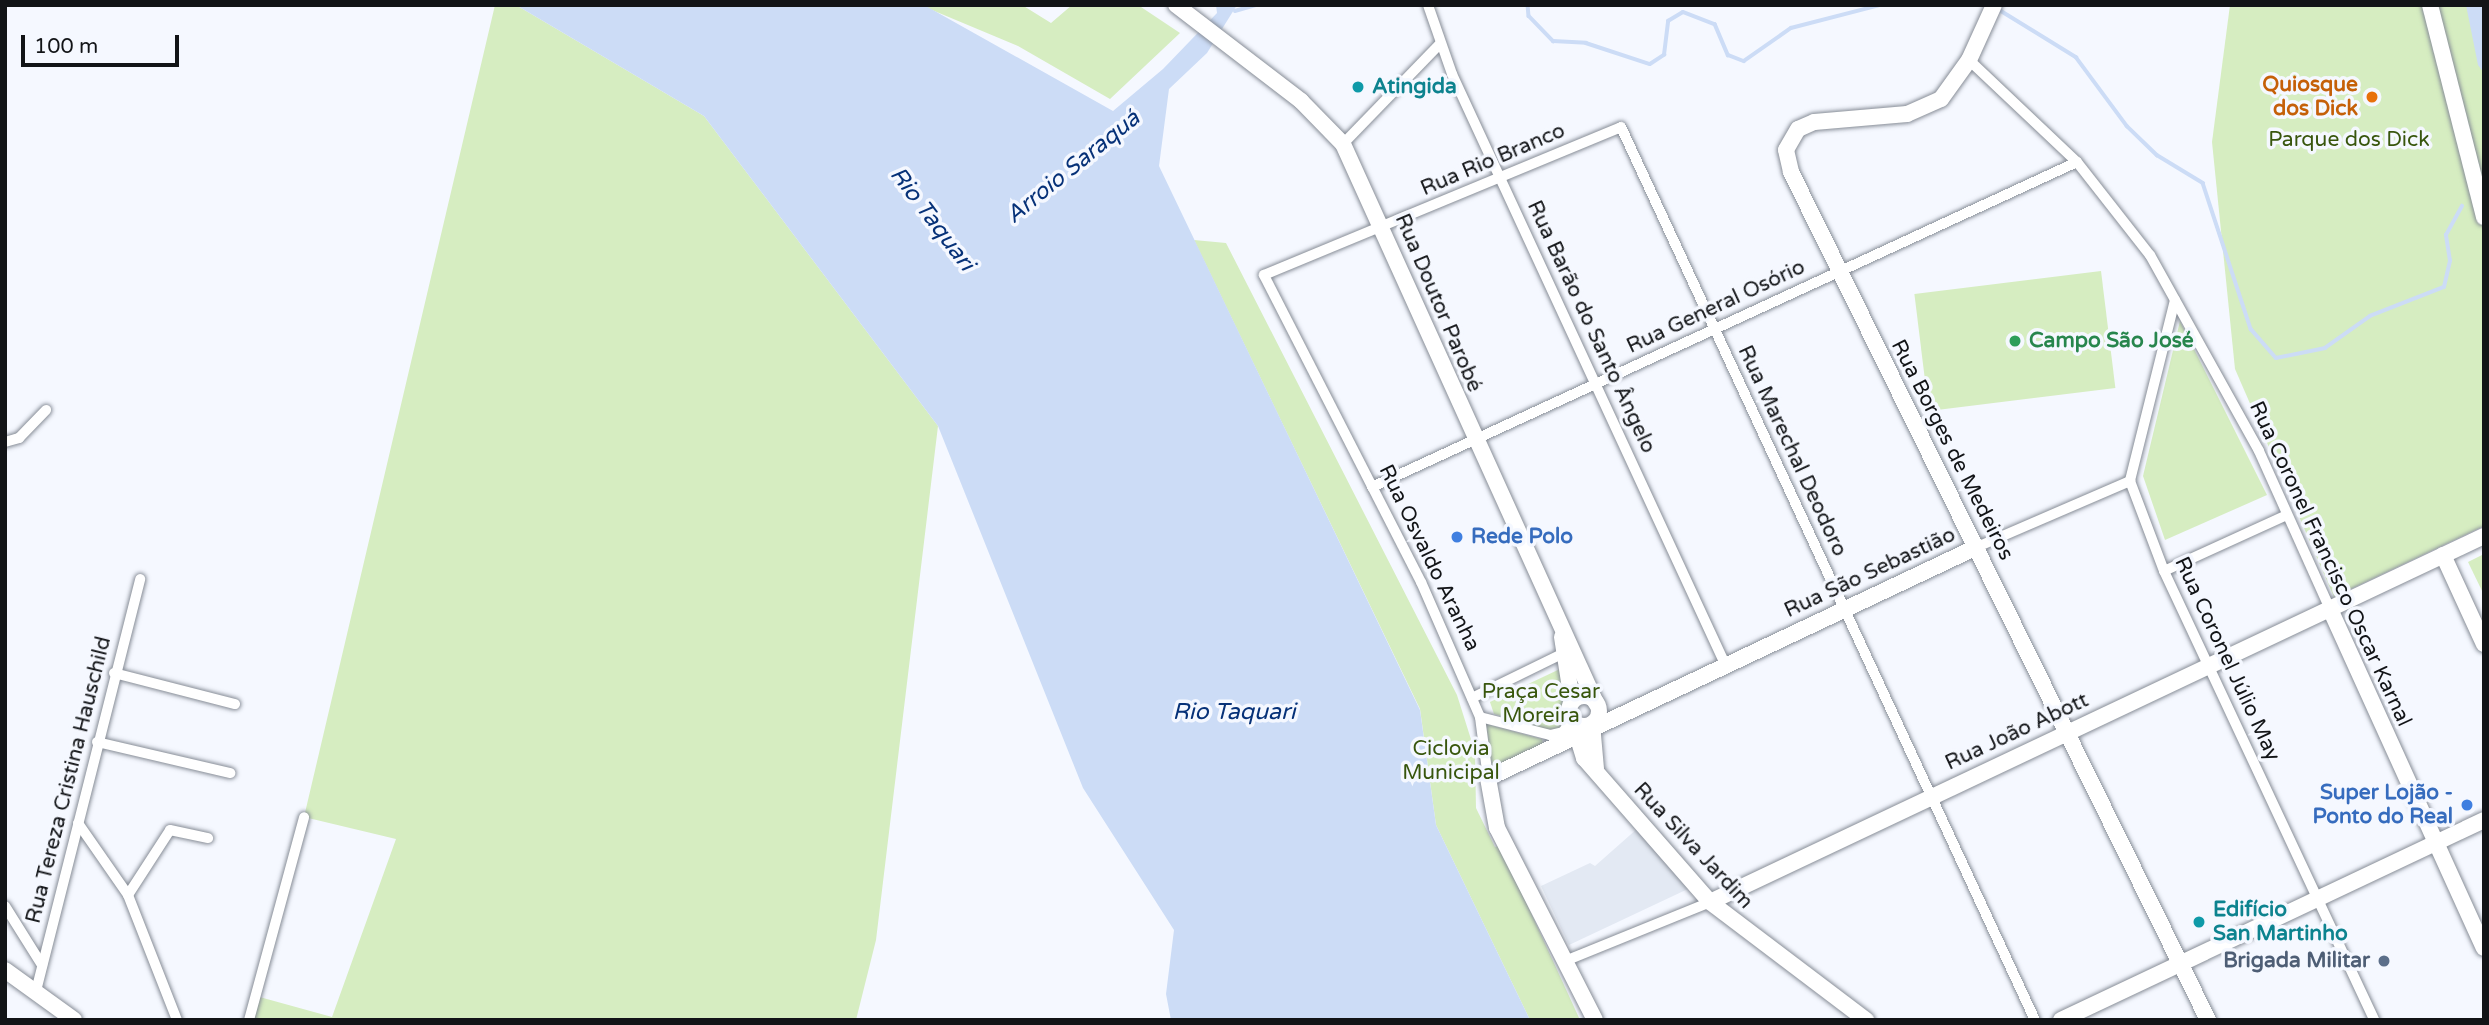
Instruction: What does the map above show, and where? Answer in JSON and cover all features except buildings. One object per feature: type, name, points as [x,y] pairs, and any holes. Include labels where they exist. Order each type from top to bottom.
[{"type":"main road","name":"Rua Doutor Parobé","points":[[1176,5],[1301,101],[1343,144],[1383,228],[1475,441],[1597,705]]},
{"type":"main road","points":[[2430,5],[2484,217]]},
{"type":"main road","name":"Rua Borges de Medeiros","points":[[1993,7],[1969,60],[1950,89],[1925,108],[1798,129],[1786,150],[1791,172],[1839,272],[2208,1020]]},
{"type":"main road","name":"Rua João Abott","points":[[1710,902],[2484,536]]},
{"type":"main road","name":"Rua São Sebastião","points":[[1488,778],[1575,740],[1592,728],[1842,607],[1977,547]]},
{"type":"main road","points":[[2443,555],[2484,644]]},
{"type":"main road","name":"Rua Coronel Francisco Oscar Karnal","points":[[2330,609],[2484,948]]},
{"type":"main road","name":"Rua Doutor Parobé","points":[[1559,620],[1572,701],[1572,721]]},
{"type":"main road","points":[[1572,701],[1585,696],[1597,705],[1630,711]]},
{"type":"main road","points":[[1596,769],[1592,728],[1597,705]]},
{"type":"main road","points":[[1572,721],[1592,728]]},
{"type":"main road","name":"Rua Silva Jardim","points":[[1572,721],[1575,740],[1596,769],[1710,902],[1866,1020]]},
{"type":"main road","name":"Rua Osvaldo Aranha","points":[[1488,778],[1497,828],[1595,1020]]},
{"type":"main road","points":[[2061,1020],[2484,820]]},
{"type":"main road","points":[[5,970],[74,1020]]},
{"type":"street","name":"Rua Barão do Santo Ângelo","points":[[1428,5],[1440,44],[1500,177],[1726,664]]},
{"type":"street","points":[[1343,144],[1440,44]]},
{"type":"street","name":"Rua Coronel Francisco Oscar Karnal","points":[[1969,60],[2077,162],[2150,255],[2287,514],[2330,609]]},
{"type":"street","name":"Rua Rio Branco","points":[[1264,275],[1383,228],[1621,127]]},
{"type":"street","name":"Rua Marechal Deodoro","points":[[1621,127],[2035,1020]]},
{"type":"street","name":"Rua General Osório","points":[[1372,487],[2077,162]]},
{"type":"street","name":"Rua Osvaldo Aranha","points":[[1264,275],[1372,487],[1472,698],[1480,718],[1488,778]]},
{"type":"street","points":[[2130,481],[2175,300]]},
{"type":"street","points":[[5,442],[19,438],[46,410]]},
{"type":"street","name":"Rua São Sebastião","points":[[1977,547],[2130,481]]},
{"type":"street","name":"Rua Coronel Júlio May","points":[[2130,481],[2164,571],[2374,1020]]},
{"type":"street","points":[[2164,571],[2287,514]]},
{"type":"street","name":"Rua Tereza Cristina Hauschild","points":[[36,991],[139,579]]},
{"type":"street","points":[[1472,698],[1564,653]]},
{"type":"street","points":[[114,673],[235,704]]},
{"type":"street","points":[[1480,718],[1550,735],[1563,732],[1572,721]]},
{"type":"street","points":[[97,743],[230,773]]},
{"type":"street","points":[[249,1020],[304,817]]},
{"type":"street","points":[[78,823],[128,895],[177,1020]]},
{"type":"street","points":[[128,895],[170,830],[208,838]]},
{"type":"street","name":"Rua João Abott","points":[[1565,961],[1710,902]]},
{"type":"street","points":[[5,906],[42,965]]},
{"type":"shaded area","points":[[1638,828],[1690,888],[1569,945],[1541,886],[1590,863],[1595,866]]},
{"type":"green space","points":[[495,5],[516,5],[704,116],[938,426],[876,940],[856,1020],[249,1020],[256,996],[332,1017],[396,839],[304,817]]},
{"type":"green space","points":[[920,5],[1022,5],[1051,23],[1072,5],[1138,5],[1180,33],[1110,99],[1018,46]]},
{"type":"green space","name":"Parque dos Dick","points":[[2230,5],[2484,5],[2484,526],[2334,597],[2235,369],[2212,142]]},
{"type":"green space","name":"Ciclovia Municipal","points":[[1194,240],[1226,243],[1457,695],[1475,752],[1476,808],[1495,847],[1500,845],[1580,1020],[1530,1020],[1436,825],[1420,709]]},
{"type":"green space","name":"Campo São José","points":[[2101,271],[2115,388],[1929,411],[1914,294]]},
{"type":"green space","points":[[2180,321],[2267,495],[2165,540],[2143,476]]},
{"type":"green space","points":[[2484,554],[2484,595],[2468,562]]},
{"type":"green space","name":"Praça Cesar Moreira","points":[[1562,668],[1566,726],[1555,732],[1494,714],[1490,702]]},
{"type":"green space","points":[[1486,724],[1542,739],[1544,747],[1493,772]]},
{"type":"water","name":"Rio Taquari","points":[[516,5],[924,5],[1113,111],[1163,69],[1217,13],[1216,5],[1237,5],[1207,53],[1169,89],[1159,166],[1420,710],[1436,825],[1530,1020],[1171,1020],[1166,994],[1174,930],[1083,788],[938,426],[704,116]]},
{"type":"water","points":[[2466,5],[2484,5],[2484,73],[2478,65]]},
{"type":"waterway","points":[[1235,11],[1256,5]]},
{"type":"waterway","points":[[1528,5],[1529,16],[1553,41],[1586,43],[1650,64],[1664,55],[1668,21],[1683,12],[1715,24],[1728,55],[1744,61],[1791,28],[1880,5]]},
{"type":"waterway","points":[[1998,9],[2076,57],[2127,126],[2157,155],[2203,183],[2251,329],[2276,358],[2325,348],[2370,316],[2444,287],[2450,261],[2446,235],[2462,206]]},
{"type":"place","name":"Atingida","points":[[1358,87]]},
{"type":"place","name":"Quiosque dos Dick","points":[[2372,97]]},
{"type":"place","name":"Campo São José","points":[[2015,341]]},
{"type":"place","name":"Rede Polo","points":[[1457,537]]},
{"type":"place","name":"Super Lojão - Ponto do Real","points":[[2467,805]]},
{"type":"place","name":"Edifício San Martinho","points":[[2199,922]]},
{"type":"place","name":"Brigada Militar","points":[[2384,961]]},
{"type":"water label","name":"Arroio Saraquá","points":[[1073,167]]}]
